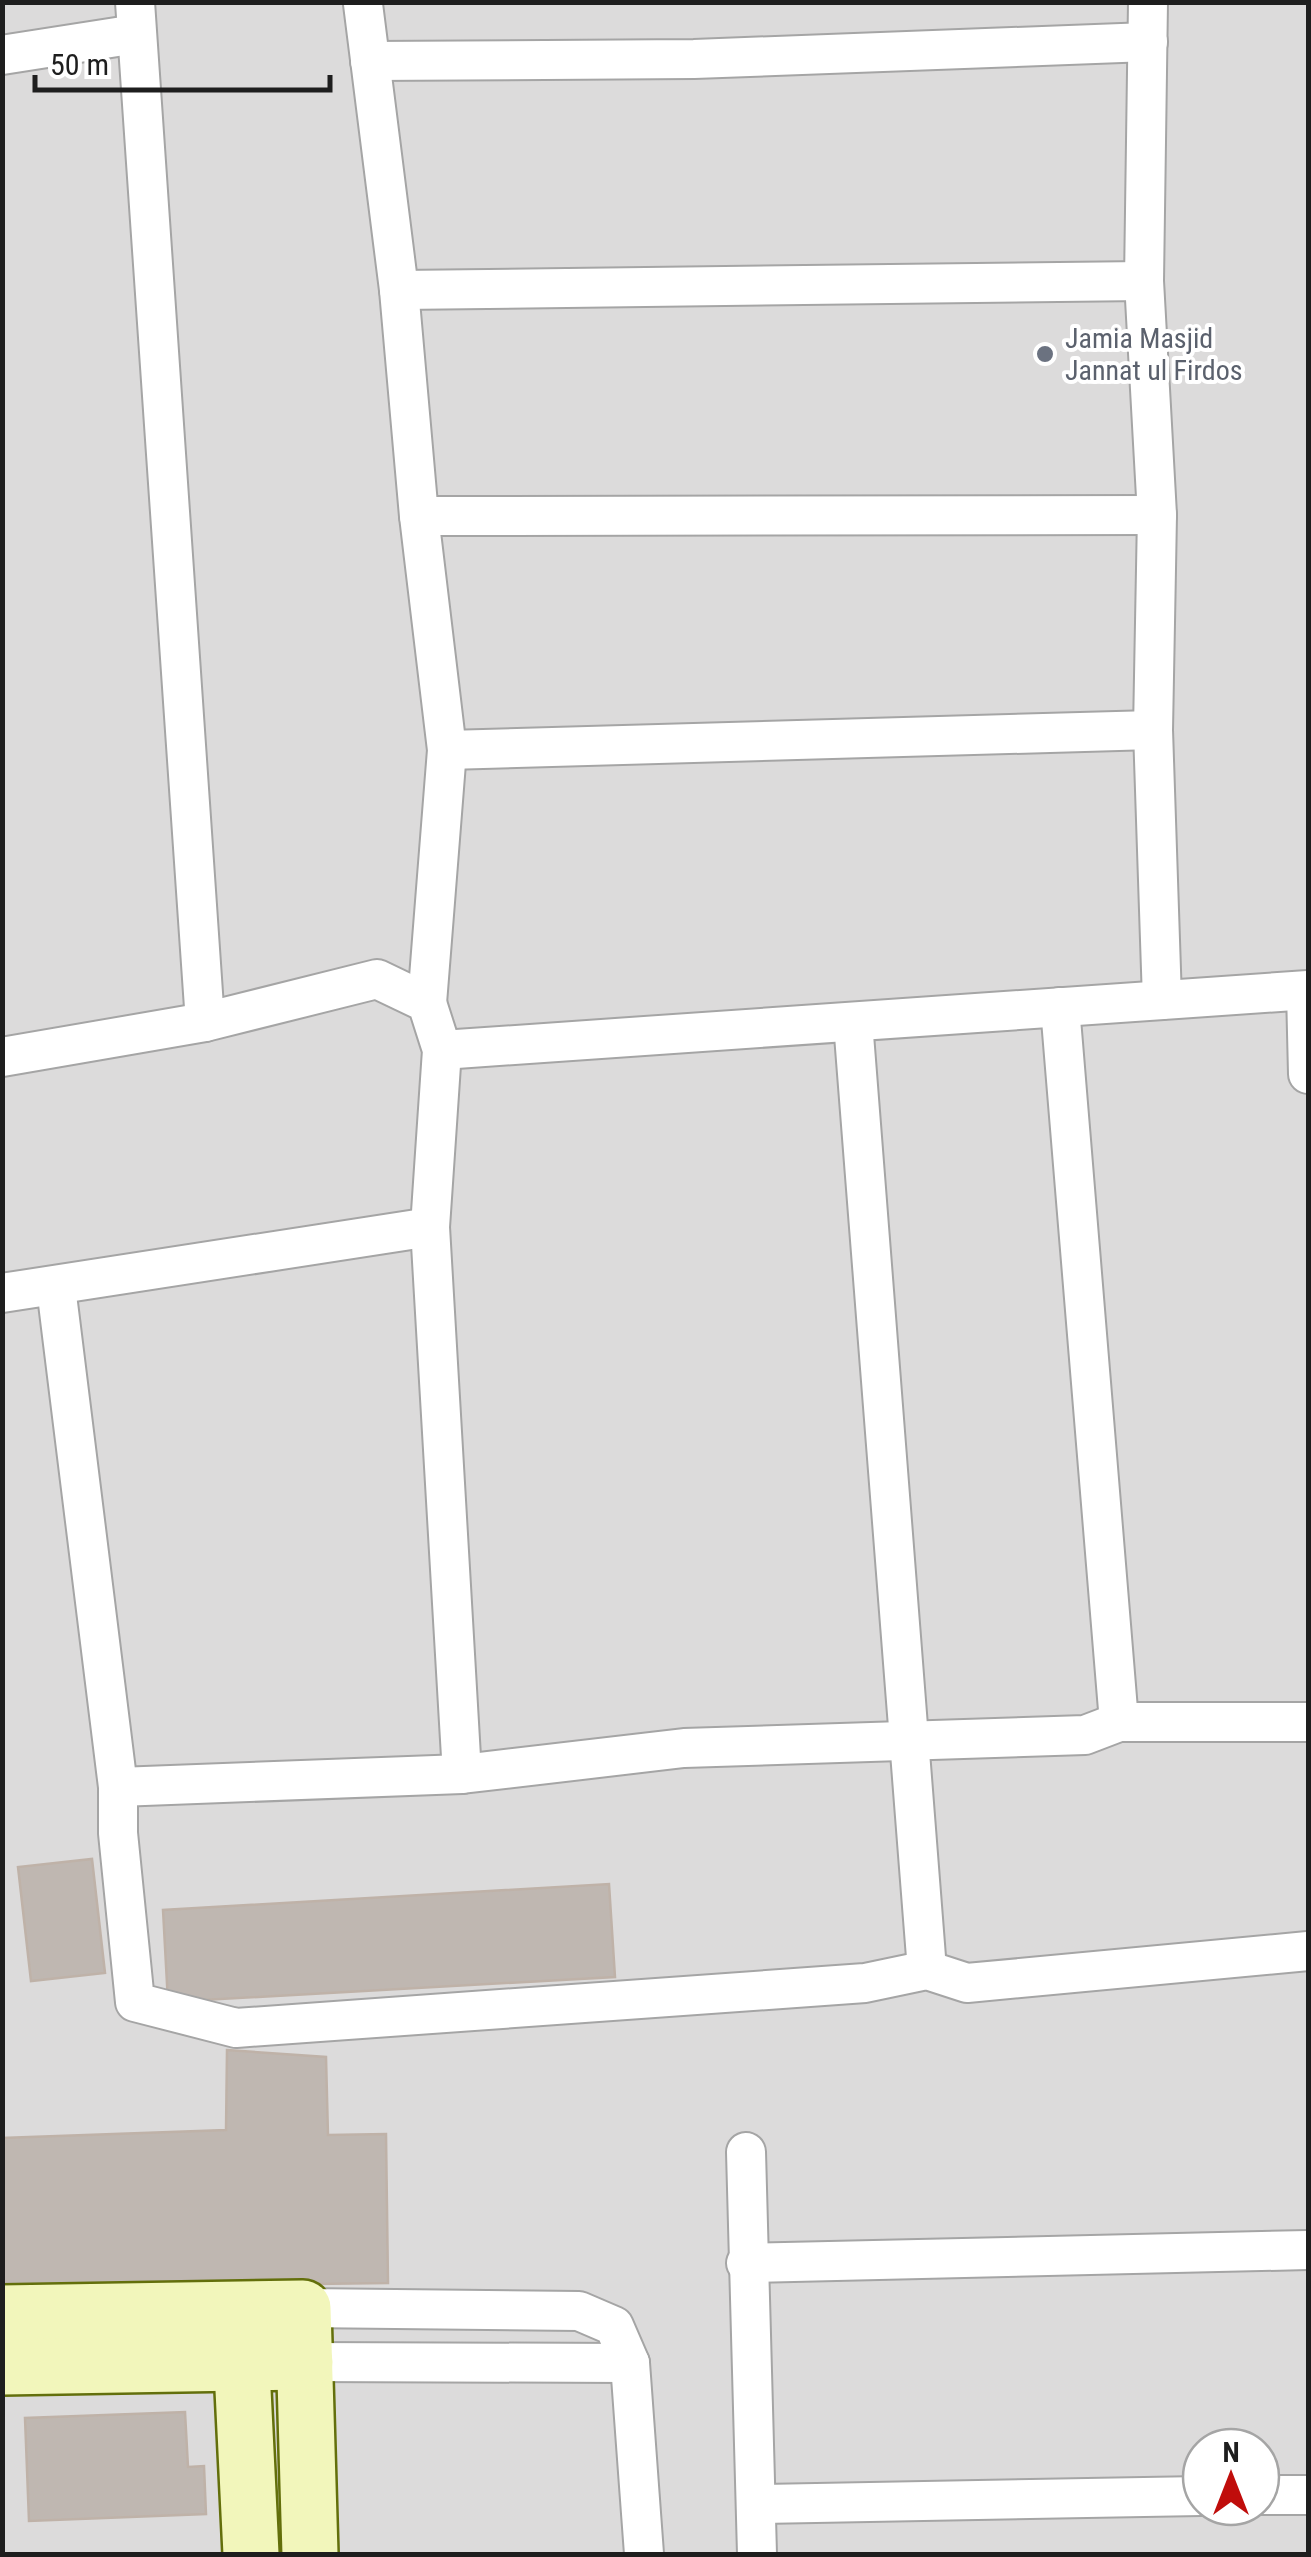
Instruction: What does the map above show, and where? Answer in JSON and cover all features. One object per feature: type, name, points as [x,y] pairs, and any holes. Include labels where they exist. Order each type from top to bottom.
[{"type":"main road","points":[[2,2313],[303,2308],[310,2554]]},
{"type":"main road","points":[[239,2310],[251,2554]]},
{"type":"main road","points":[[2,2367],[305,2362]]},
{"type":"street","points":[[1148,2],[1144,280],[1157,515],[1153,730],[1162,1000]]},
{"type":"street","points":[[362,4],[399,290],[419,516],[447,750],[427,1003],[442,1050],[430,1227],[462,1774]]},
{"type":"street","points":[[2,55],[136,18],[205,1022]]},
{"type":"street","points":[[370,61],[694,59],[1148,42]]},
{"type":"street","points":[[399,290],[1144,280]]},
{"type":"street","points":[[419,516],[1157,515]]},
{"type":"street","points":[[447,750],[1153,730]]},
{"type":"street","points":[[2,1057],[205,1022],[377,979],[427,1003]]},
{"type":"street","points":[[442,1050],[1307,990],[1308,1074]]},
{"type":"street","points":[[1060,1008],[1119,1722]]},
{"type":"street","points":[[853,1022],[927,1970]]},
{"type":"street","points":[[2,1293],[430,1227]]},
{"type":"street","points":[[56,1287],[118,1787],[118,1833],[134,2002],[236,2028],[865,1982],[927,1970],[966,1982],[1308,1951]]},
{"type":"street","points":[[118,1787],[462,1774],[684,1748],[1086,1735],[1119,1722],[1308,1722]]},
{"type":"street","points":[[746,2152],[746,2263],[757,2554]]},
{"type":"street","points":[[746,2263],[1308,2250]]},
{"type":"street","points":[[303,2308],[580,2311],[614,2326],[630,2363],[644,2554]]},
{"type":"street","points":[[305,2362],[630,2363]]},
{"type":"street","points":[[1281,2495],[1308,2494]]},
{"type":"street","points":[[757,2504],[1181,2496]]},
{"type":"shaded area","points":[[3,3],[1308,3],[1308,2554],[3,2554]]},
{"type":"building","points":[[92,1859],[105,1973],[31,1981],[18,1867]]},
{"type":"building","points":[[609,1884],[615,1977],[168,2002],[163,1910]]},
{"type":"building","points":[[227,2050],[326,2057],[328,2135],[386,2134],[388,2283],[2,2288],[2,2138],[226,2130]]},
{"type":"building","points":[[185,2412],[188,2467],[204,2466],[206,2514],[29,2521],[25,2418]]},
{"type":"place","name":"Jamia Masjid Jannat ul Firdos","points":[[1045,354]]}]
